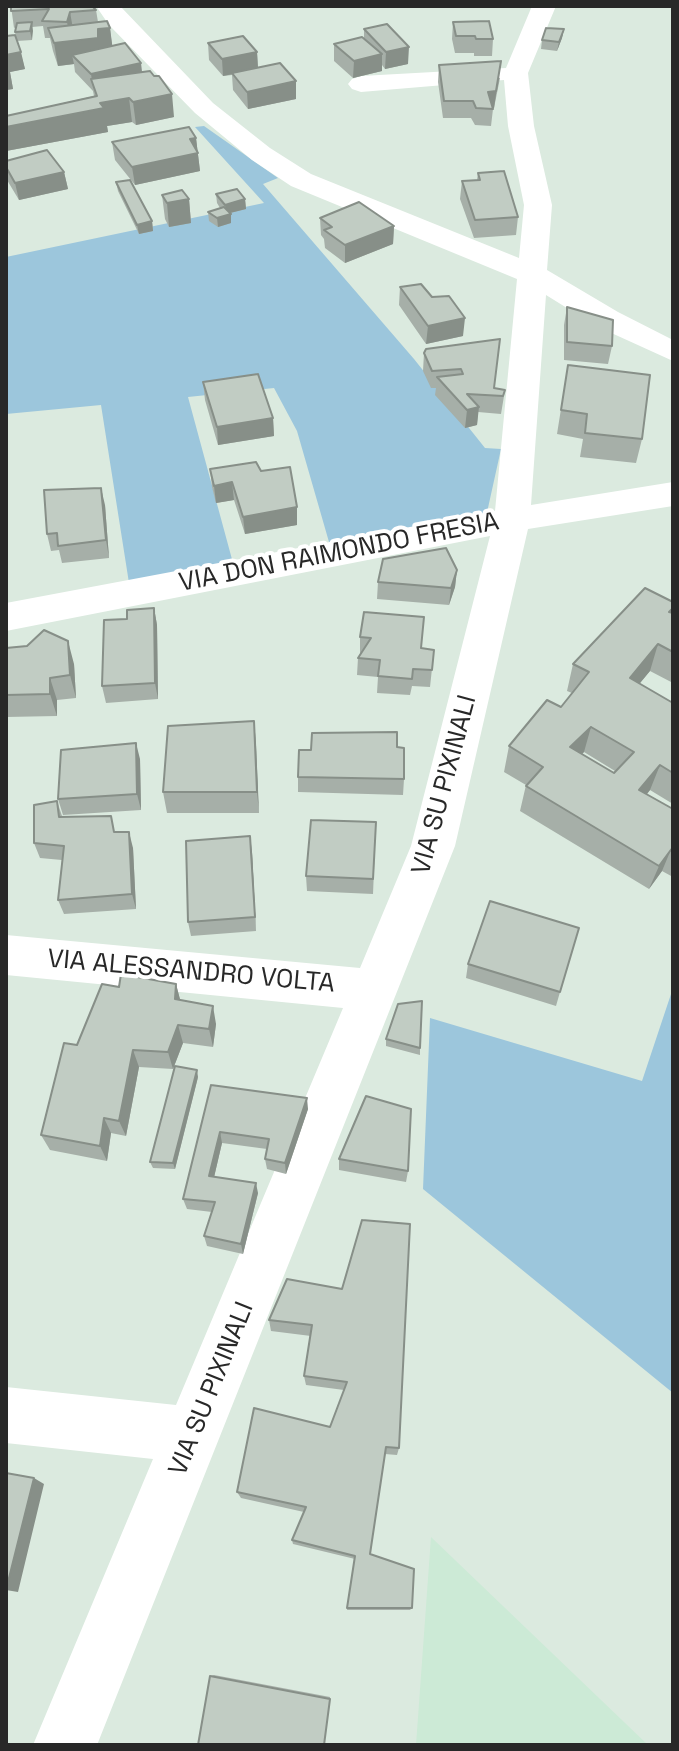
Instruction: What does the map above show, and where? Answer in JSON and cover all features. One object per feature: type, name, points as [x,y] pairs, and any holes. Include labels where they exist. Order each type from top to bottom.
[{"type":"street","points":[[108,6],[136,41],[204,108],[261,154],[301,180],[534,275],[607,319],[673,352]]},
{"type":"street","points":[[361,84],[516,73],[544,6]]},
{"type":"street","name":"VIA SU PIXINALI","points":[[65,1745],[433,846],[512,520],[538,205],[521,126],[516,73]]},
{"type":"street","name":"VIA DON RAIMONDO FRESIA","points":[[6,617],[512,520],[673,494]]},
{"type":"street","name":"VIA ALESSANDRO VOLTA","points":[[6,955],[376,990]]},
{"type":"street","points":[[6,1415],[193,1435]]},
{"type":"shaded area","points":[[204,126],[278,178],[263,184],[414,359],[485,448],[501,449],[486,517],[329,542],[297,431],[274,388],[188,397],[233,563],[129,583],[101,405],[6,414],[6,257],[264,203],[195,127]]},
{"type":"shaded area","points":[[673,988],[673,1393],[423,1189],[430,1018],[642,1081]]},
{"type":"shaded area","points":[[431,1537],[648,1745],[416,1745]]},
{"type":"building","points":[[11,6],[92,6],[96,10],[70,12],[67,22],[42,21],[49,9],[11,11]]},
{"type":"building","points":[[107,21],[110,28],[98,29],[98,38],[54,43],[48,28]]},
{"type":"building","points":[[489,21],[493,39],[456,36],[453,22]]},
{"type":"building","points":[[32,22],[30,31],[15,32],[17,23]]},
{"type":"building","points":[[387,24],[409,47],[386,52],[364,29]]},
{"type":"building","points":[[546,28],[564,29],[559,42],[542,40]]},
{"type":"building","points":[[15,35],[21,52],[6,55],[6,36]]},
{"type":"building","points":[[243,36],[257,52],[222,59],[208,43]]},
{"type":"building","points":[[362,37],[382,54],[354,61],[334,44]]},
{"type":"building","points":[[125,43],[141,63],[91,74],[72,55]]},
{"type":"building","points":[[501,61],[496,91],[488,92],[493,109],[476,108],[473,101],[444,101],[439,65]]},
{"type":"building","points":[[280,63],[296,81],[247,92],[232,73]]},
{"type":"building","points":[[150,71],[154,76],[159,76],[172,94],[133,102],[129,98],[100,103],[104,108],[6,127],[6,116],[97,96],[91,79]]},
{"type":"building","points":[[189,127],[196,138],[190,139],[198,153],[132,167],[112,142]]},
{"type":"building","points":[[47,150],[64,172],[15,183],[6,161]]},
{"type":"building","points":[[504,171],[518,217],[475,220],[462,181],[480,180],[478,173]]},
{"type":"building","points":[[130,180],[152,221],[137,225],[116,182]]},
{"type":"building","points":[[237,189],[245,199],[225,205],[216,194]]},
{"type":"building","points":[[182,190],[189,199],[167,203],[162,195]]},
{"type":"building","points":[[359,202],[394,226],[345,245],[324,230],[332,227],[320,218]]},
{"type":"building","points":[[224,207],[231,214],[217,218],[208,212]]},
{"type":"building","points":[[421,284],[432,297],[449,296],[465,318],[428,326],[400,287]]},
{"type":"building","points":[[567,307],[613,320],[612,346],[567,342]]},
{"type":"building","points":[[500,339],[494,388],[505,390],[503,396],[467,394],[479,407],[467,410],[437,377],[463,374],[461,369],[432,371],[424,353],[426,349]]},
{"type":"building","points":[[568,365],[650,375],[642,439],[585,433],[587,414],[561,410]]},
{"type":"building","points":[[258,374],[273,418],[217,427],[203,382]]},
{"type":"building","points":[[256,462],[261,471],[290,467],[297,507],[243,517],[232,482],[214,486],[210,469]]},
{"type":"building","points":[[101,488],[106,540],[58,546],[57,533],[47,534],[44,490]]},
{"type":"building","points":[[446,548],[457,570],[451,588],[378,582],[383,559]]},
{"type":"building","points":[[645,588],[673,602],[669,612],[673,613],[673,652],[658,644],[630,678],[673,703],[673,773],[660,765],[639,790],[673,809],[673,847],[659,866],[526,786],[543,767],[509,746],[547,700],[561,707],[589,672],[573,664]],"holes":[[[591,727],[634,752],[614,773],[570,747]]]},
{"type":"building","points":[[154,608],[155,683],[102,686],[104,620],[127,619],[127,610]]},
{"type":"building","points":[[364,612],[424,617],[421,648],[434,650],[432,670],[413,669],[412,679],[378,676],[380,660],[358,658],[371,638],[360,637]]},
{"type":"building","points":[[44,630],[68,641],[70,675],[50,678],[50,694],[6,695],[6,648],[27,646]]},
{"type":"building","points":[[254,721],[257,792],[163,792],[168,726]]},
{"type":"building","points":[[397,732],[397,747],[404,748],[404,779],[298,777],[299,750],[311,750],[312,733]]},
{"type":"building","points":[[136,743],[137,794],[58,799],[61,750]]},
{"type":"building","points":[[57,801],[59,817],[111,816],[114,832],[129,832],[132,894],[58,900],[64,846],[34,843],[34,805]]},
{"type":"building","points":[[311,820],[376,822],[373,879],[306,876]]},
{"type":"building","points":[[250,836],[255,917],[188,922],[186,841]]},
{"type":"building","points":[[490,901],[579,928],[560,992],[468,964]]},
{"type":"building","points":[[121,974],[176,984],[175,999],[213,1006],[209,1029],[178,1025],[168,1052],[133,1050],[119,1121],[104,1118],[100,1146],[41,1135],[64,1043],[77,1045],[102,984],[119,987]]},
{"type":"building","points":[[422,1001],[420,1048],[386,1039],[398,1004]]},
{"type":"building","points":[[175,1066],[197,1070],[173,1163],[150,1162]]},
{"type":"building","points":[[211,1085],[307,1098],[285,1163],[265,1159],[269,1139],[220,1132],[209,1176],[256,1183],[241,1244],[204,1236],[215,1202],[183,1199]]},
{"type":"building","points":[[366,1096],[411,1109],[408,1171],[339,1159]]},
{"type":"building","points":[[362,1220],[410,1224],[399,1448],[386,1447],[370,1554],[414,1569],[412,1608],[347,1608],[355,1556],[292,1540],[306,1507],[237,1492],[254,1408],[330,1427],[347,1382],[304,1376],[312,1325],[269,1320],[287,1279],[342,1289]]},
{"type":"building","points":[[6,1473],[34,1478],[6,1590]]},
{"type":"building","points":[[210,1676],[330,1699],[324,1745],[198,1745]]}]
